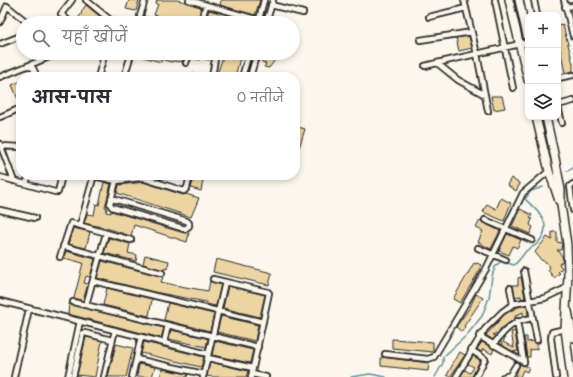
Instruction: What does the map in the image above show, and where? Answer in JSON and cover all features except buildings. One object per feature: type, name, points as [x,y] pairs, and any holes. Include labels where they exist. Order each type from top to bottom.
[{"type":"street","points":[[63,16],[61,14],[72,0]]},
{"type":"street","points":[[86,0],[105,16]]},
{"type":"street","points":[[140,16],[145,0]]},
{"type":"street","points":[[189,0],[197,1],[242,16]]},
{"type":"street","points":[[259,16],[264,0]]},
{"type":"street","points":[[464,0],[477,54],[488,111]]},
{"type":"street","points":[[495,0],[513,88]]},
{"type":"street","points":[[509,0],[525,66]]},
{"type":"street","points":[[519,0],[525,27]]},
{"type":"street","points":[[534,0],[536,12]]},
{"type":"street","points":[[564,0],[573,34]]},
{"type":"street","points":[[268,16],[272,2],[303,13]]},
{"type":"street","points":[[203,16],[206,5]]},
{"type":"street","points":[[0,22],[7,6],[19,16]]},
{"type":"street","points":[[566,7],[573,6]]},
{"type":"street","points":[[429,17],[466,8]]},
{"type":"street","points":[[420,40],[472,32]]},
{"type":"street","points":[[0,44],[16,38]]},
{"type":"street","points":[[425,66],[525,42]]},
{"type":"street","points":[[0,77],[43,60]]},
{"type":"street","points":[[99,72],[103,60]]},
{"type":"street","points":[[126,72],[129,60]]},
{"type":"street","points":[[213,72],[215,60]]},
{"type":"street","points":[[244,72],[247,60]]},
{"type":"street","points":[[252,72],[255,60]]},
{"type":"street","points":[[436,63],[458,80],[485,95]]},
{"type":"street","points":[[29,66],[33,68],[35,72]]},
{"type":"street","points":[[561,77],[573,75]]},
{"type":"street","points":[[561,105],[573,101]]},
{"type":"street","points":[[0,117],[16,110]]},
{"type":"street","points":[[561,119],[562,123]]},
{"type":"street","points":[[537,120],[549,171],[558,191]]},
{"type":"street","points":[[547,120],[555,158],[558,191],[567,244],[570,275],[566,288],[564,329],[571,377]]},
{"type":"street","points":[[14,181],[0,145],[16,147]]},
{"type":"street","points":[[386,354],[428,358],[434,357],[493,255],[523,193],[549,171]]},
{"type":"street","points":[[0,177],[58,192],[61,180]]},
{"type":"street","points":[[26,184],[27,180]]},
{"type":"street","points":[[80,226],[93,180]]},
{"type":"street","points":[[112,180],[125,180]]},
{"type":"street","points":[[149,180],[184,191],[187,188],[189,180]]},
{"type":"street","points":[[112,198],[187,221],[189,226],[185,229],[112,207],[110,204],[116,181]]},
{"type":"street","points":[[558,191],[571,185],[573,210]]},
{"type":"street","points":[[0,210],[35,218]]},
{"type":"street","points":[[155,220],[157,212]]},
{"type":"street","points":[[486,220],[532,240]]},
{"type":"street","points":[[60,257],[71,223],[131,240]]},
{"type":"street","points":[[86,305],[106,233]]},
{"type":"street","points":[[63,246],[162,273]]},
{"type":"street","points":[[478,248],[506,260]]},
{"type":"street","points":[[524,271],[537,340]]},
{"type":"street","points":[[213,279],[269,292],[252,375],[266,377]]},
{"type":"street","points":[[93,280],[263,322]]},
{"type":"street","points":[[136,359],[203,376],[225,282]]},
{"type":"street","points":[[510,288],[513,304]]},
{"type":"street","points":[[456,377],[479,336],[485,328],[502,312],[513,304],[545,298],[566,288]]},
{"type":"street","points":[[0,301],[115,330],[253,368]]},
{"type":"street","points":[[73,302],[258,347]]},
{"type":"street","points":[[566,303],[573,338]]},
{"type":"street","points":[[14,377],[29,308]]},
{"type":"street","points":[[493,345],[501,334],[517,321],[532,318]]},
{"type":"street","points":[[68,377],[80,321]]},
{"type":"street","points":[[479,336],[524,362],[517,321]]},
{"type":"street","points":[[164,343],[168,325]]},
{"type":"street","points":[[556,377],[550,338],[552,332],[564,329]]},
{"type":"street","points":[[104,377],[115,330]]},
{"type":"street","points":[[73,377],[83,333],[112,340]]},
{"type":"street","points":[[132,377],[141,337]]},
{"type":"street","points":[[471,350],[485,359],[476,377]]},
{"type":"street","points":[[503,377],[509,376],[516,365]]},
{"type":"waterway","points":[[567,171],[573,168]]},
{"type":"waterway","points":[[435,377],[443,363],[443,357],[467,335],[482,316],[489,298],[492,276],[495,267],[501,261],[514,265],[526,251],[536,245],[542,237],[545,231],[543,219],[525,199],[531,191],[543,187]]},
{"type":"waterway","points":[[351,377],[370,374],[386,377]]}]
